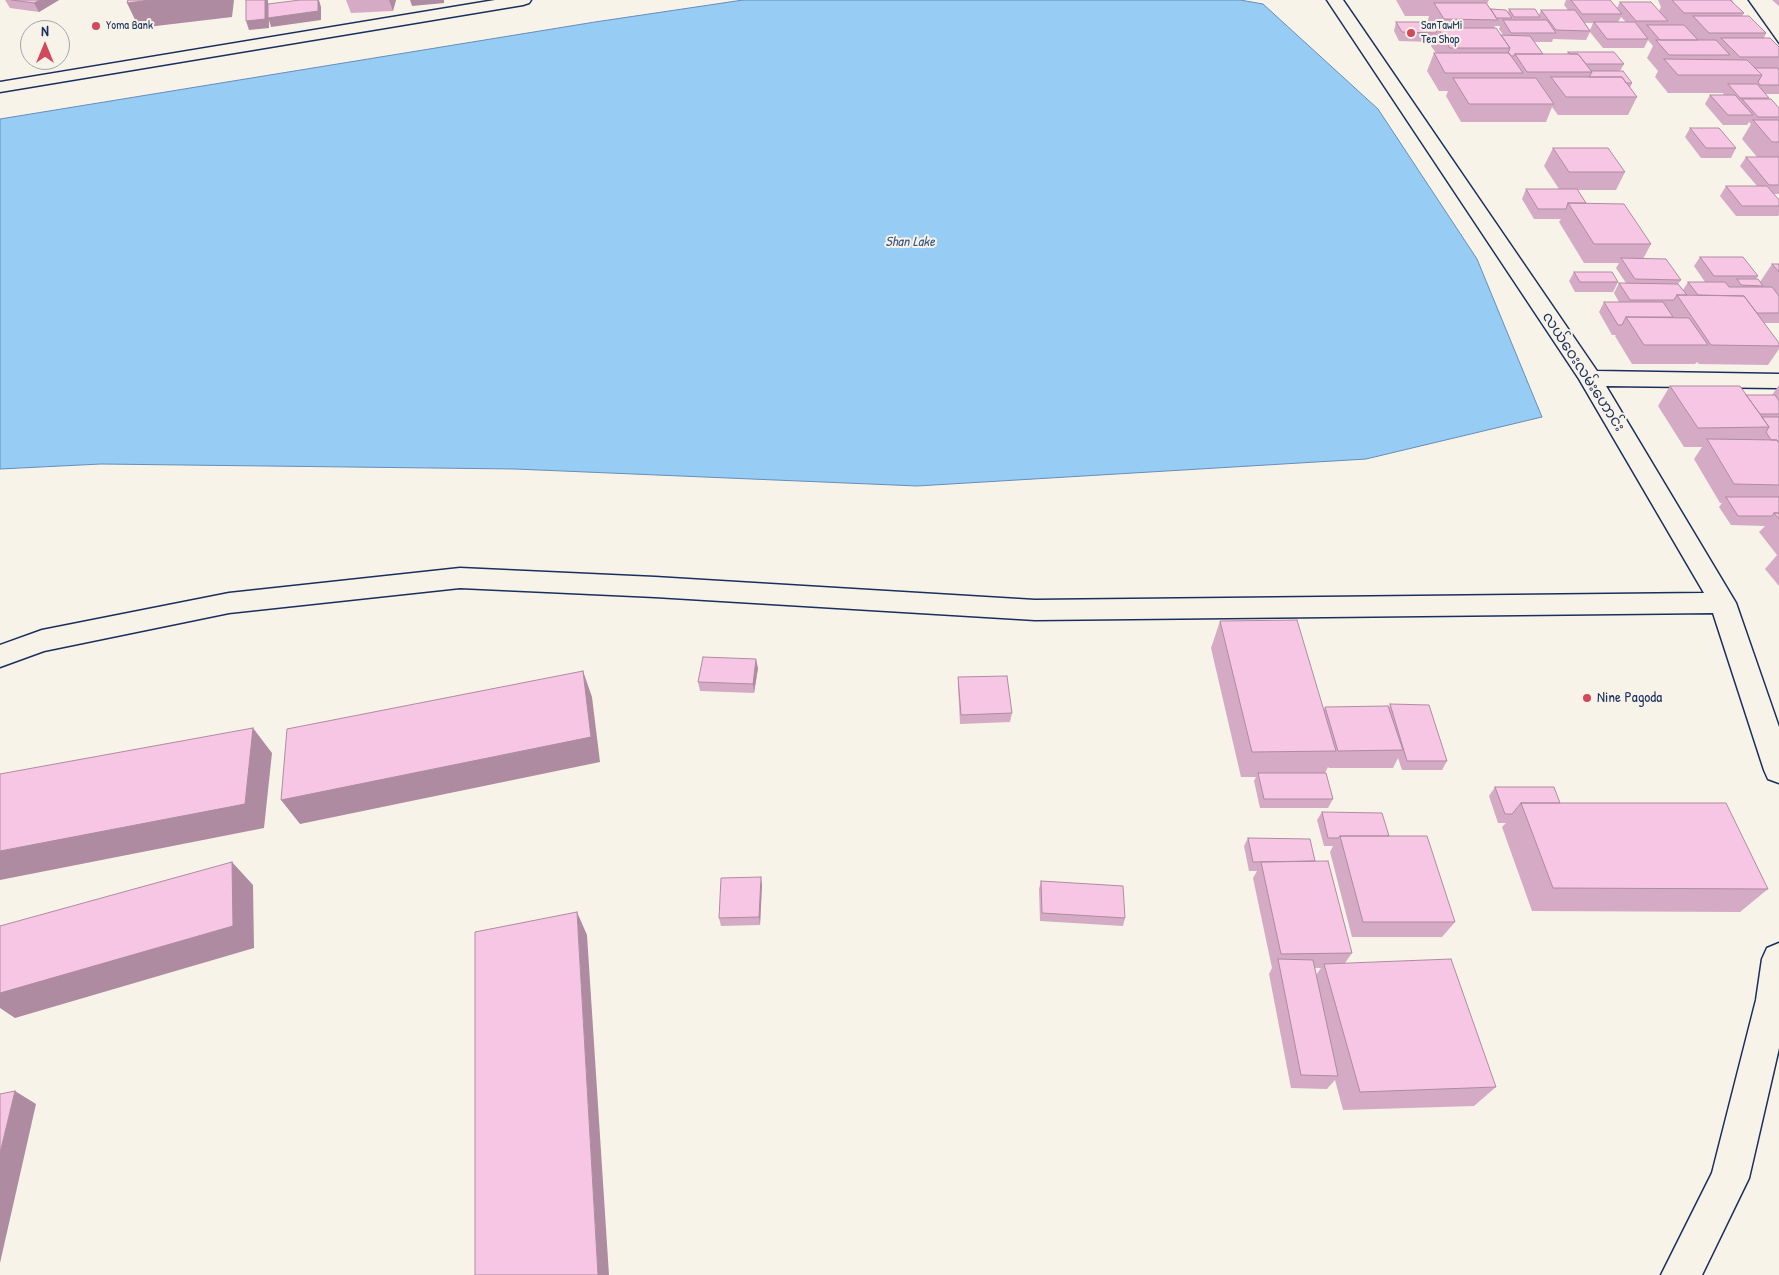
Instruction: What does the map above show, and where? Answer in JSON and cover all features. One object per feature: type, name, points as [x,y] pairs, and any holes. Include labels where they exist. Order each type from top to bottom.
[{"type":"street","points":[[0,87],[523,0]]},
{"type":"street","name":"လယ်ဝေးလမ်းဟောင်း","points":[[1335,0],[1590,378],[1723,603],[1779,770]]},
{"type":"street","points":[[1739,0],[1779,57]]},
{"type":"street","points":[[1590,378],[1779,381]]},
{"type":"street","points":[[0,656],[42,641],[229,603],[460,578],[655,587],[1035,610],[1723,603]]},
{"type":"street","points":[[1681,1275],[1730,1178],[1776,1004],[1779,959]]},
{"type":"water","name":"Shan Lake","points":[[743,0],[1240,0],[1263,4],[1378,109],[1477,259],[1542,417],[1366,459],[917,486],[515,469],[101,464],[0,469],[0,119],[595,22]]},
{"type":"building","points":[[12,0],[40,0],[34,3]]},
{"type":"building","points":[[128,0],[150,0],[127,3]]},
{"type":"building","points":[[246,0],[265,0],[265,19],[246,21]]},
{"type":"building","points":[[318,0],[318,11],[268,18],[268,4]]},
{"type":"building","points":[[1571,0],[1610,0],[1622,14],[1582,14]]},
{"type":"building","points":[[1672,0],[1730,0],[1744,13],[1684,13]]},
{"type":"building","points":[[1620,2],[1651,2],[1668,21],[1636,21]]},
{"type":"building","points":[[1434,3],[1486,3],[1498,20],[1444,19]]},
{"type":"building","points":[[1491,9],[1506,10],[1512,18],[1496,18]]},
{"type":"building","points":[[1509,9],[1535,9],[1540,17],[1514,17]]},
{"type":"building","points":[[1541,10],[1575,10],[1590,31],[1556,30]]},
{"type":"building","points":[[1693,16],[1749,16],[1766,33],[1709,33]]},
{"type":"building","points":[[1503,20],[1547,20],[1556,33],[1511,33]]},
{"type":"building","points":[[1396,22],[1434,22],[1437,29],[1436,33],[1402,32]]},
{"type":"building","points":[[1594,22],[1635,22],[1648,39],[1607,39]]},
{"type":"building","points":[[1647,25],[1684,25],[1698,40],[1660,40]]},
{"type":"building","points":[[1438,28],[1496,28],[1510,48],[1450,48]]},
{"type":"building","points":[[1501,35],[1530,36],[1543,54],[1515,54],[1511,56],[1508,53],[1510,48]]},
{"type":"building","points":[[1721,38],[1770,38],[1779,47],[1779,57],[1740,57]]},
{"type":"building","points":[[1656,40],[1716,40],[1730,55],[1669,55]]},
{"type":"building","points":[[1568,52],[1614,52],[1624,64],[1586,64],[1578,54],[1570,54]]},
{"type":"building","points":[[1434,53],[1509,53],[1523,73],[1445,73]]},
{"type":"building","points":[[1515,54],[1578,54],[1592,72],[1527,72]]},
{"type":"building","points":[[1664,59],[1747,60],[1762,75],[1678,75]]},
{"type":"building","points":[[1755,68],[1777,68],[1779,70],[1779,85],[1760,85],[1758,82],[1762,75]]},
{"type":"building","points":[[1591,71],[1623,71],[1632,83],[1626,83],[1622,77],[1589,77]]},
{"type":"building","points":[[1551,77],[1622,77],[1637,97],[1566,97]]},
{"type":"building","points":[[1453,78],[1536,78],[1554,104],[1469,104]]},
{"type":"building","points":[[1728,84],[1757,84],[1769,98],[1740,98]]},
{"type":"building","points":[[1710,95],[1735,95],[1753,115],[1728,115]]},
{"type":"building","points":[[1742,99],[1771,99],[1779,108],[1779,117],[1758,117]]},
{"type":"building","points":[[1753,120],[1779,120],[1779,142],[1772,142]]},
{"type":"building","points":[[1690,128],[1719,128],[1736,148],[1706,148]]},
{"type":"building","points":[[1553,148],[1608,148],[1625,172],[1569,172]]},
{"type":"building","points":[[1746,157],[1779,157],[1779,185],[1769,185]]},
{"type":"building","points":[[1726,186],[1767,186],[1779,200],[1779,206],[1742,206]]},
{"type":"building","points":[[1526,189],[1577,189],[1586,203],[1568,203],[1566,209],[1538,209]]},
{"type":"building","points":[[1568,203],[1624,204],[1651,244],[1594,244]]},
{"type":"building","points":[[1700,257],[1743,257],[1758,276],[1714,276]]},
{"type":"building","points":[[1621,258],[1666,259],[1681,280],[1635,279]]},
{"type":"building","points":[[1772,264],[1779,264],[1779,272]]},
{"type":"building","points":[[1574,272],[1612,272],[1618,282],[1580,282]]},
{"type":"building","points":[[1737,279],[1758,279],[1763,286],[1741,285]]},
{"type":"building","points":[[1688,282],[1725,282],[1729,287],[1772,287],[1779,296],[1779,313],[1757,313],[1744,296],[1698,295]]},
{"type":"building","points":[[1619,283],[1678,284],[1687,295],[1677,295],[1674,300],[1630,300]]},
{"type":"building","points":[[1677,295],[1744,296],[1779,343],[1779,346],[1711,345]]},
{"type":"building","points":[[1604,302],[1663,302],[1673,317],[1626,317],[1622,325],[1618,325]]},
{"type":"building","points":[[1626,317],[1689,318],[1708,345],[1644,345]]},
{"type":"building","points":[[1670,386],[1740,386],[1769,427],[1698,428]]},
{"type":"building","points":[[1746,395],[1775,395],[1779,401],[1779,414],[1760,414]]},
{"type":"building","points":[[1762,417],[1779,417],[1779,443],[1777,440],[1771,440],[1766,432],[1769,427]]},
{"type":"building","points":[[1707,439],[1777,440],[1779,443],[1779,485],[1734,484]]},
{"type":"building","points":[[1726,497],[1779,497],[1779,513],[1774,513],[1772,516],[1738,516]]},
{"type":"building","points":[[1297,620],[1336,751],[1252,752],[1220,621]]},
{"type":"building","points":[[703,657],[756,659],[753,684],[698,682]]},
{"type":"building","points":[[583,671],[591,737],[281,800],[287,729]]},
{"type":"building","points":[[1007,676],[1012,713],[961,715],[958,677]]},
{"type":"building","points":[[1390,704],[1429,705],[1447,761],[1407,761]]},
{"type":"building","points":[[1388,706],[1403,750],[1338,751],[1325,707]]},
{"type":"building","points":[[253,728],[245,804],[0,851],[0,774]]},
{"type":"building","points":[[1258,773],[1326,773],[1333,799],[1264,799]]},
{"type":"building","points":[[1495,787],[1554,787],[1560,803],[1521,803],[1512,814],[1505,814]]},
{"type":"building","points":[[1521,803],[1726,803],[1768,889],[1553,888]]},
{"type":"building","points":[[1322,812],[1382,813],[1389,836],[1340,836],[1338,838],[1328,838]]},
{"type":"building","points":[[1340,836],[1427,836],[1455,922],[1363,922]]},
{"type":"building","points":[[1248,838],[1310,839],[1315,861],[1253,862]]},
{"type":"building","points":[[1328,861],[1352,953],[1281,954],[1261,862]]},
{"type":"building","points":[[232,862],[233,926],[0,993],[0,926]]},
{"type":"building","points":[[761,877],[759,917],[719,918],[721,878]]},
{"type":"building","points":[[1041,881],[1123,886],[1125,918],[1042,913]]},
{"type":"building","points":[[577,912],[598,1275],[475,1275],[475,932]]},
{"type":"building","points":[[1278,959],[1313,960],[1338,1076],[1301,1075]]},
{"type":"building","points":[[1451,959],[1496,1087],[1360,1092],[1324,964]]},
{"type":"building","points":[[15,1091],[0,1153],[0,1094]]},
{"type":"place","name":"Yoma Bank","points":[[96,26]]},
{"type":"place","name":"SanTawMi Tea Shop","points":[[1411,33]]},
{"type":"place","name":"Nine Pagoda","points":[[1587,698]]}]
